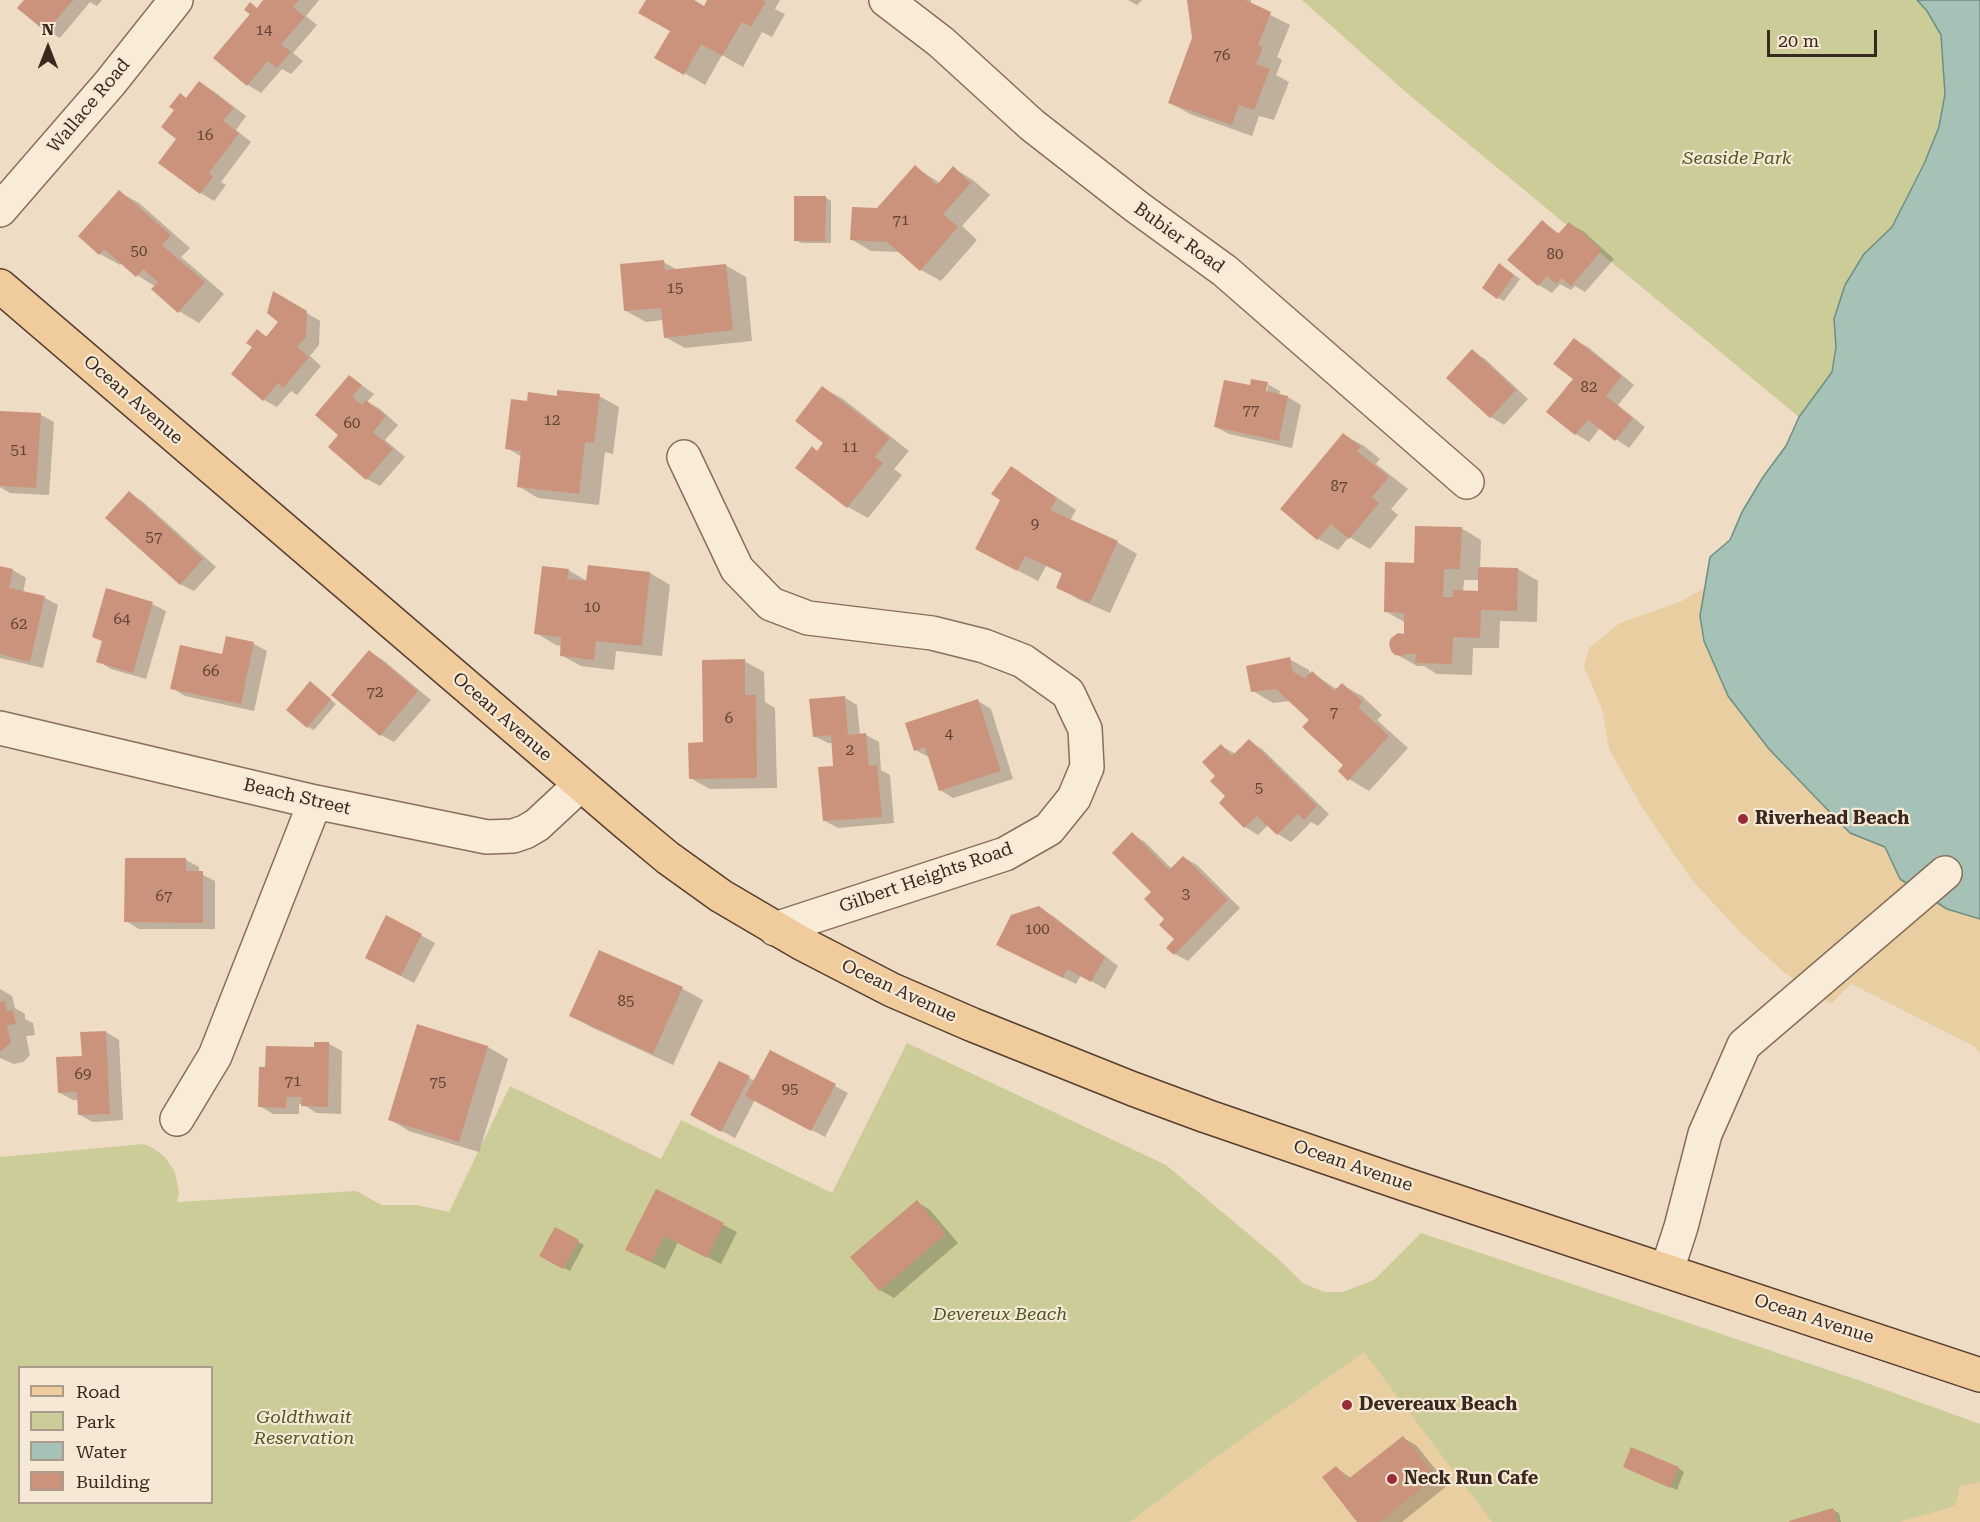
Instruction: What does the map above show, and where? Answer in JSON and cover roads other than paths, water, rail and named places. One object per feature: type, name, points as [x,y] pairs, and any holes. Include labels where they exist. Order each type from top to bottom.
[{"type":"main road","name":"Ocean Avenue","points":[[0,286],[580,785],[689,874],[744,912],[892,990],[1015,1043],[1133,1089],[1371,1172],[1980,1375]]},
{"type":"street","name":"Wallace Road","points":[[0,210],[110,83],[176,0]]},
{"type":"street","name":"Bubier Road","points":[[886,0],[941,42],[1032,125],[1137,207],[1225,271],[1467,482]]},
{"type":"street","name":"Gilbert Heights Road","points":[[684,457],[737,569],[771,604],[808,618],[932,633],[984,646],[1023,661],[1068,693],[1085,729],[1087,766],[1074,798],[1049,829],[1005,854],[776,929]]},
{"type":"street","name":"Beach Street","points":[[0,728],[315,802],[470,835],[504,837],[519,834],[537,825],[580,785]]},
{"type":"street","points":[[177,1119],[215,1056],[315,802]]},
{"type":"street","points":[[1667,1270],[1706,1134],[1744,1045],[1945,873]]},
{"type":"water","points":[[1917,0],[1980,0],[1980,919],[1947,909],[1900,879],[1885,847],[1850,833],[1769,749],[1728,696],[1704,641],[1700,616],[1710,557],[1730,540],[1742,512],[1763,477],[1786,446],[1799,417],[1832,372],[1836,347],[1834,319],[1845,285],[1864,254],[1892,227],[1924,164],[1939,127],[1945,94],[1941,35],[1927,11]]},
{"type":"place","name":"Riverhead Beach","points":[[1743,819]]},
{"type":"place","name":"Devereaux Beach","points":[[1347,1405]]},
{"type":"place","name":"Neck Run Cafe","points":[[1392,1479]]},
{"type":"park label","name":"Seaside Park","points":[[1737,159]]},
{"type":"park label","name":"Devereux Beach","points":[[1000,1315]]},
{"type":"park label","name":"Goldthwait Reservation","points":[[304,1428]]}]
